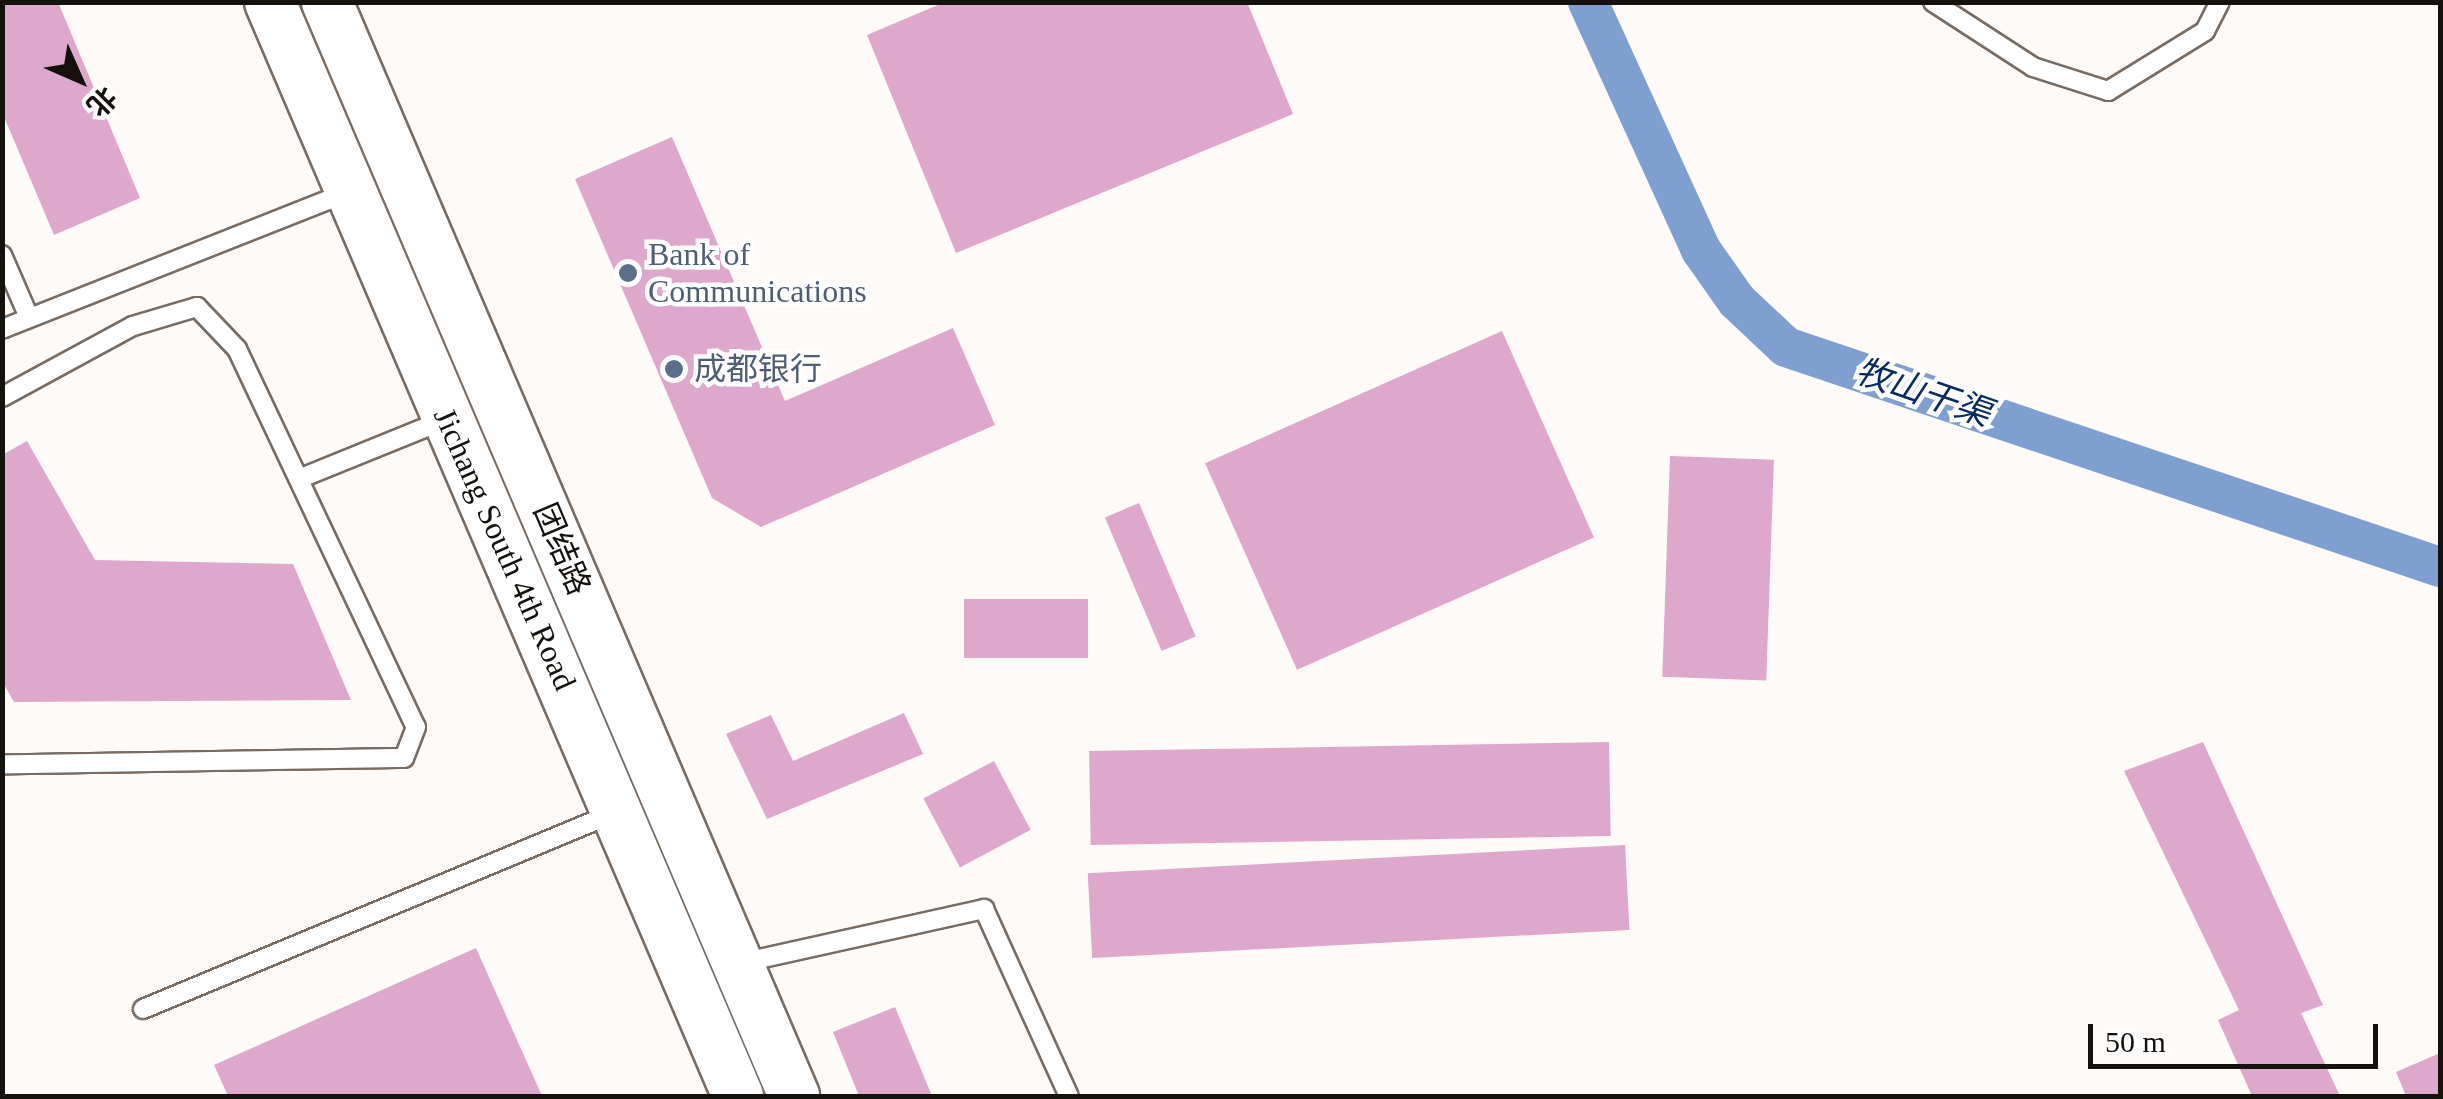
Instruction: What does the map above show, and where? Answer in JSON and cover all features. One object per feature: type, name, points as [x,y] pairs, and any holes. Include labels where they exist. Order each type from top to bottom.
[{"type":"main road","name":"Jichang South 4th Road","points":[[270,2],[346,192],[621,810],[738,1096]]},
{"type":"main road","name":"团结路","points":[[327,2],[794,1096]]},
{"type":"lane","points":[[1933,2],[2034,67],[2108,91],[2206,31],[2220,2]]},
{"type":"lane","points":[[2,329],[28,315],[346,192]]},
{"type":"lane","points":[[2,256],[28,315]]},
{"type":"lane","points":[[2,397],[132,326],[197,307],[237,349],[416,727],[404,758],[2,764]]},
{"type":"lane","points":[[300,478],[448,418]]},
{"type":"lane","points":[[143,1009],[621,810]]},
{"type":"lane","points":[[754,960],[984,909],[1069,1096]]},
{"type":"building","points":[[2,2],[58,2],[140,198],[54,235],[2,112]]},
{"type":"building","points":[[945,2],[1247,2],[1293,114],[956,253],[867,35]]},
{"type":"building","points":[[672,137],[785,401],[953,328],[995,425],[761,527],[712,498],[575,179]]},
{"type":"building","points":[[1502,331],[1594,537],[1297,670],[1205,463]]},
{"type":"building","points":[[27,441],[95,560],[293,564],[351,700],[14,702],[2,681],[2,455]]},
{"type":"building","points":[[1670,456],[1774,460],[1766,680],[1662,677]]},
{"type":"building","points":[[1139,503],[1196,636],[1162,651],[1105,517]]},
{"type":"building","points":[[964,599],[1088,599],[1088,658],[964,658]]},
{"type":"building","points":[[904,713],[923,754],[767,819],[726,734],[771,715],[793,761]]},
{"type":"building","points":[[1609,742],[1611,836],[1091,845],[1089,751]]},
{"type":"building","points":[[2203,742],[2323,1005],[2301,1013],[2340,1096],[2252,1096],[2218,1020],[2239,1010],[2124,771]]},
{"type":"building","points":[[994,761],[1031,830],[960,867],[923,799]]},
{"type":"building","points":[[1625,845],[1629,930],[1092,958],[1088,873]]},
{"type":"building","points":[[476,948],[542,1096],[228,1096],[214,1065]]},
{"type":"building","points":[[895,1007],[932,1096],[859,1096],[833,1032]]},
{"type":"building","points":[[2440,1053],[2440,1096],[2406,1096],[2396,1072]]},
{"type":"waterway","name":"牧山干渠","points":[[1588,2],[1701,250],[1737,301],[1786,347],[2440,567]]},
{"type":"place","name":"Bank of Communications","points":[[628,273]]},
{"type":"place","name":"成都银行","points":[[674,369]]}]
